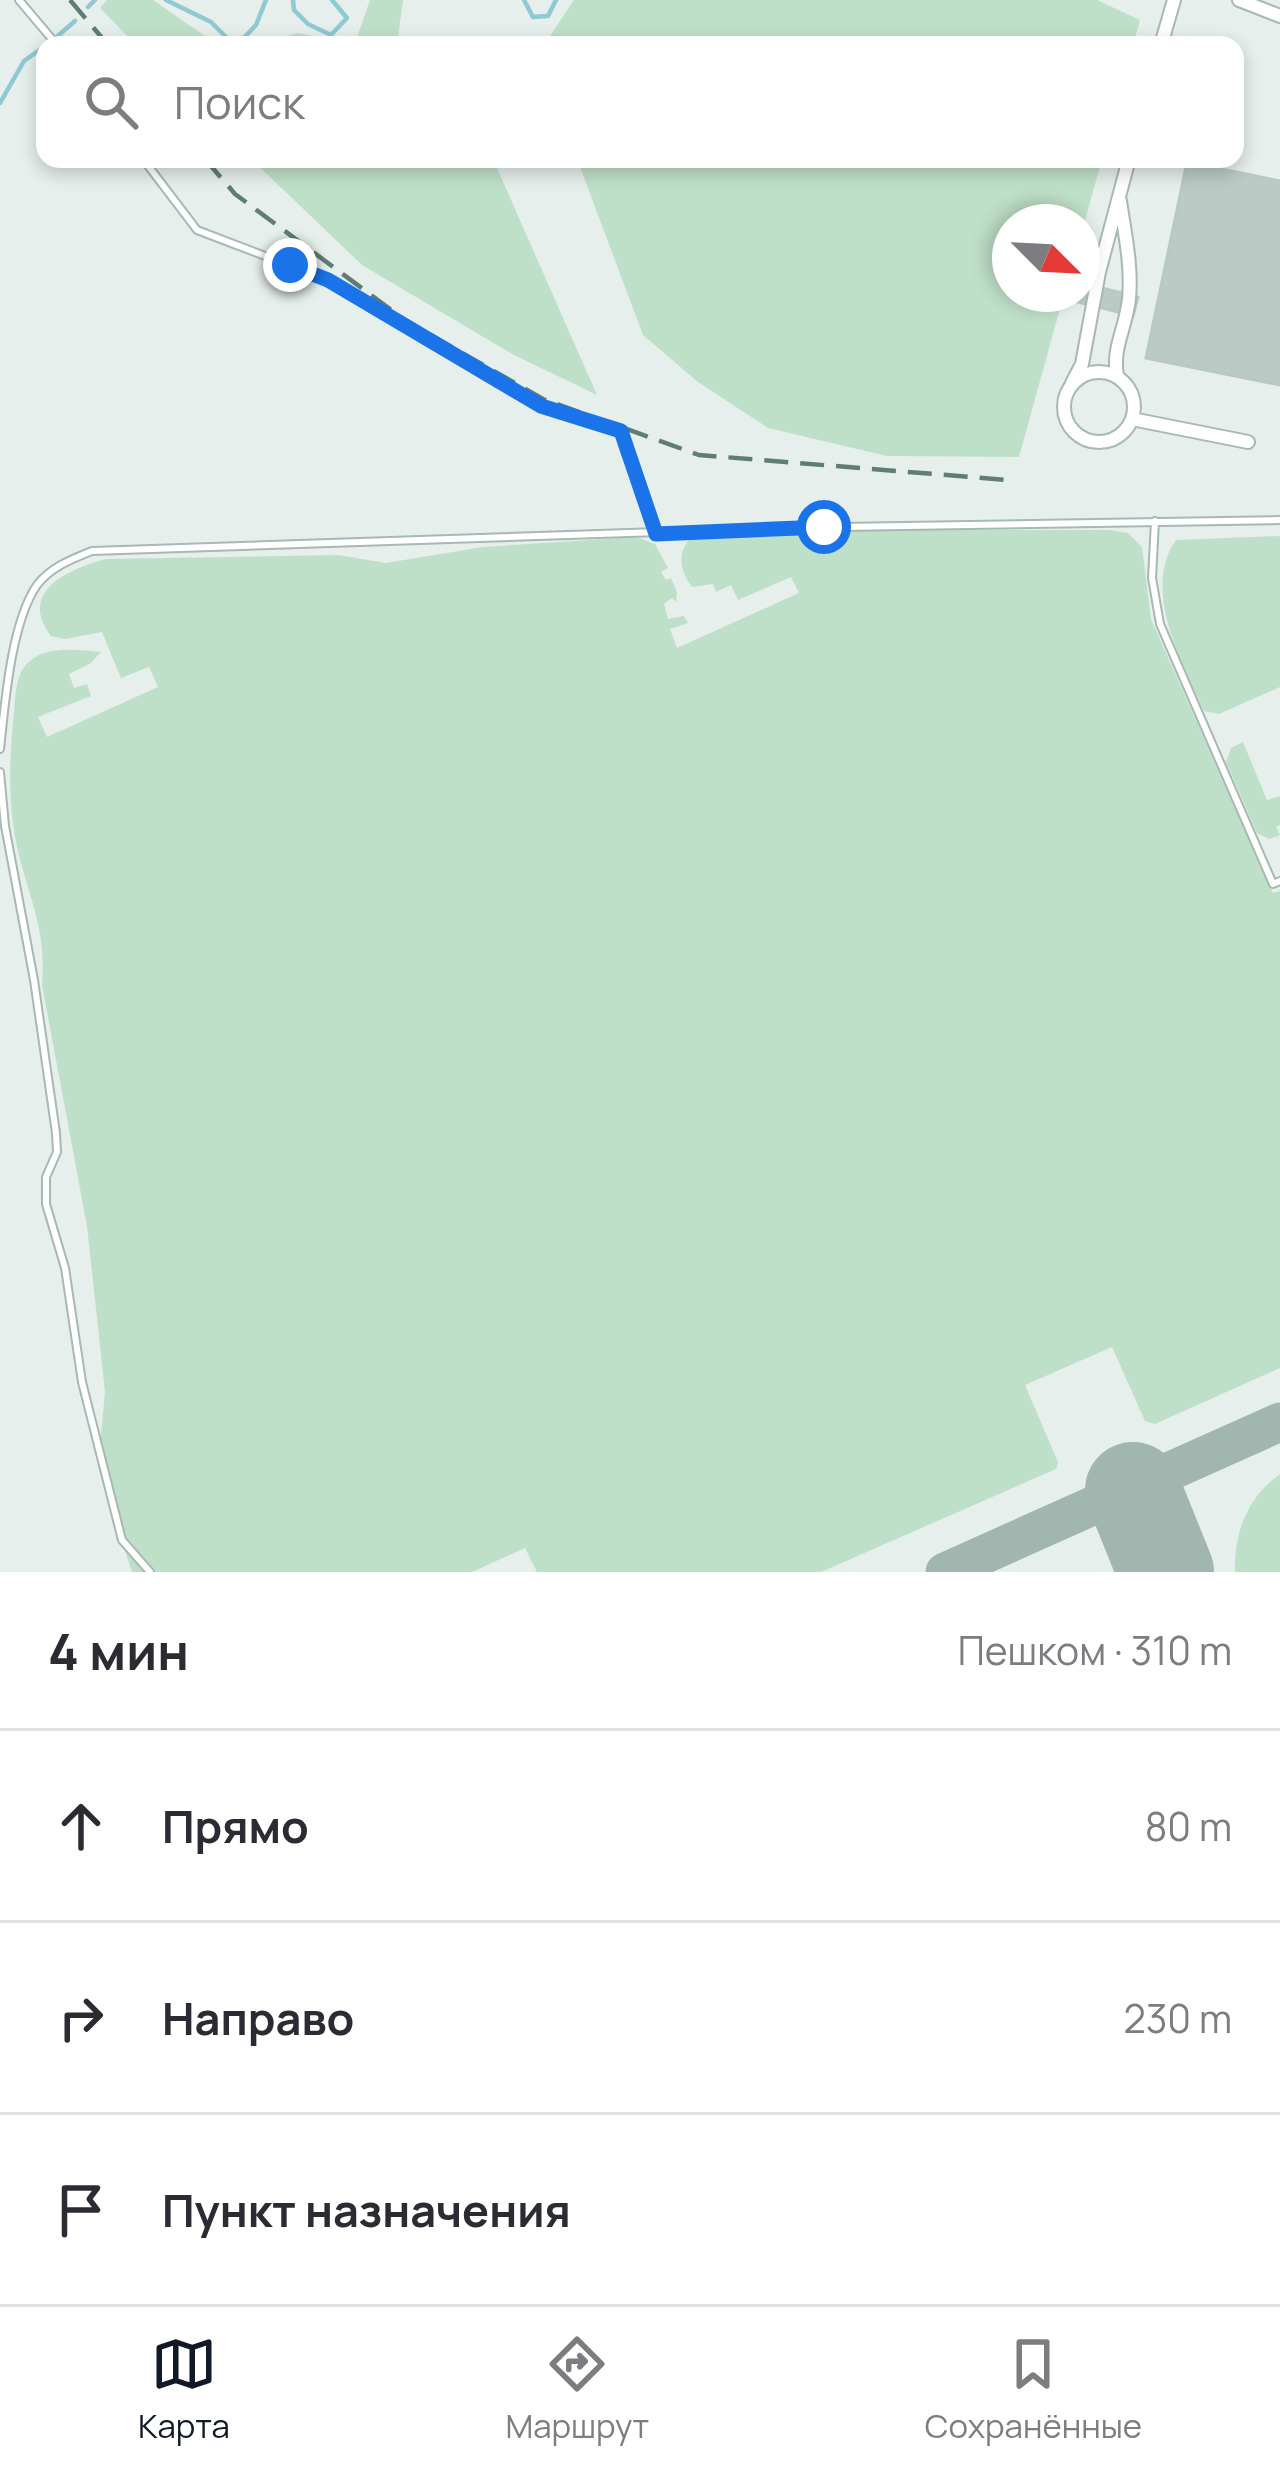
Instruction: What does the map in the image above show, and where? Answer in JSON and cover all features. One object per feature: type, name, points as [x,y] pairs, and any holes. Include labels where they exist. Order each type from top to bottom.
[{"type":"street","points":[[1164,36],[1174,0]]},
{"type":"street","points":[[1239,0],[1280,16]]},
{"type":"street","points":[[1120,194],[1131,255],[1129,303],[1113,354],[1117,376],[1132,395],[1132,419],[1119,436],[1108,441],[1086,440],[1069,426],[1063,405],[1082,364],[1120,194],[1127,168]]},
{"type":"street","points":[[1072,382],[1094,371],[1117,376]]},
{"type":"street","points":[[1132,419],[1248,442]]},
{"type":"lane","points":[[19,0],[50,36]]},
{"type":"lane","points":[[150,168],[197,230],[328,280],[541,406],[621,431],[656,534]]},
{"type":"lane","points":[[0,749],[19,637],[36,587],[52,569],[92,551],[1280,520]]},
{"type":"lane","points":[[1155,521],[1152,578],[1160,624],[1274,884],[1280,880]]},
{"type":"lane","points":[[0,772],[56,1133],[56,1152],[46,1177],[46,1204],[65,1268],[82,1382],[122,1540],[150,1572]]},
{"type":"green space","points":[[107,0],[153,0],[205,36],[127,36],[100,8]]},
{"type":"green space","points":[[370,0],[403,0],[398,36],[357,36]]},
{"type":"green space","points":[[574,0],[1097,0],[1140,20],[1136,36],[550,36]]},
{"type":"green space","points":[[260,168],[497,168],[597,395],[514,355],[362,265]]},
{"type":"green space","points":[[580,168],[1100,168],[1090,204],[992,204],[992,312],[1059,312],[1019,457],[887,456],[768,428],[698,382],[643,335]]},
{"type":"green space","points":[[710,530],[1109,530],[1128,533],[1142,547],[1151,619],[1273,893],[1280,891],[1280,1368],[1155,1424],[1145,1421],[1112,1347],[1025,1385],[1058,1462],[1056,1469],[821,1572],[537,1572],[525,1548],[472,1572],[132,1572],[98,1467],[105,1392],[87,1226],[42,985],[40,935],[16,841],[10,767],[17,684],[25,666],[37,656],[64,650],[101,652],[69,674],[74,688],[87,684],[91,696],[38,717],[47,737],[158,687],[149,667],[121,678],[102,632],[65,639],[51,636],[42,620],[44,594],[63,576],[106,559],[338,555],[386,563],[483,547],[636,537],[655,544],[668,568],[661,572],[666,580],[671,578],[677,592],[676,602],[672,598],[664,604],[668,619],[684,616],[688,623],[670,629],[677,648],[799,593],[791,577],[738,600],[731,585],[716,592],[713,584],[692,587],[684,573],[682,553],[694,534]]},
{"type":"green space","points":[[1280,536],[1280,687],[1219,714],[1204,711],[1169,626],[1163,581],[1166,560],[1176,540]]},
{"type":"green space","points":[[1243,742],[1267,800],[1280,796],[1280,825],[1276,827],[1280,835],[1269,839],[1257,833],[1226,762],[1231,748]]},
{"type":"green space","points":[[1280,1474],[1280,1572],[1235,1572],[1245,1517],[1259,1494]]},
{"type":"building","points":[[1186,168],[1216,168],[1280,181],[1280,385],[1146,358]]},
{"type":"building","points":[[1100,288],[1138,297],[1133,316],[1100,308]]},
{"type":"waterway","points":[[88,7],[95,0]]},
{"type":"waterway","points":[[166,0],[211,22],[225,36]]},
{"type":"waterway","points":[[246,36],[256,25],[266,0]]},
{"type":"waterway","points":[[293,0],[294,10],[308,24],[331,35],[347,18],[332,0]]},
{"type":"waterway","points":[[524,0],[533,17],[548,16],[556,0]]},
{"type":"waterway","points":[[58,36],[75,21]]},
{"type":"waterway","points":[[0,103],[24,61],[36,52]]},
{"type":"taxiway","points":[[945,1572],[1280,1422]]},
{"type":"runway","points":[[1133,1490],[1166,1572]]},
{"type":"railway","points":[[70,0],[100,36]]},
{"type":"railway","points":[[213,168],[235,194],[406,321],[543,399],[699,455],[1008,480]]},
{"type":"route","points":[[290,265],[328,280],[541,406],[621,431],[656,534],[824,527]]}]
